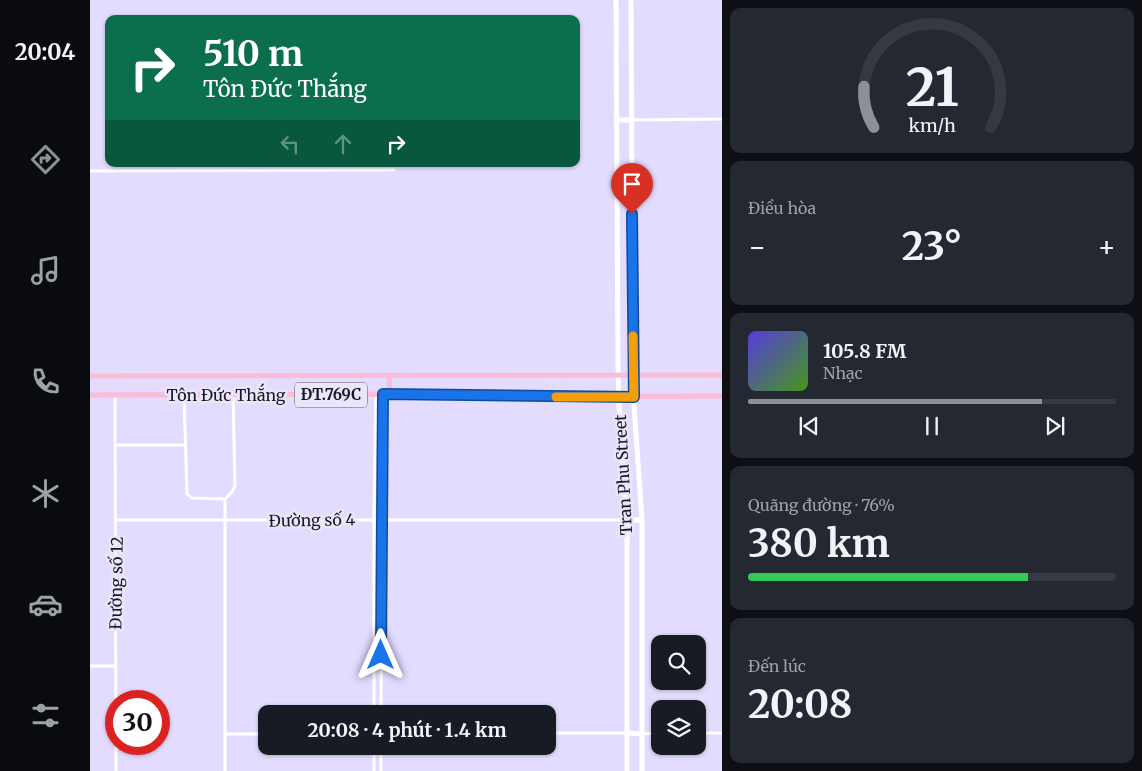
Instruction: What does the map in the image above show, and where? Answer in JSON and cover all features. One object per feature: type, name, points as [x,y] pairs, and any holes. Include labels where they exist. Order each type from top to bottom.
[{"type":"main road","name":"Tran Phu Street","points":[[616,0],[618,397],[627,520],[627,771]]},
{"type":"main road","name":"Tran Phu Street","points":[[631,0],[633,375],[642,520],[642,771]]},
{"type":"main road","points":[[616,120],[632,120]]},
{"type":"main road","points":[[616,170],[632,170]]},
{"type":"main road","name":"Tôn Đức Thắng","points":[[90,376],[722,375]]},
{"type":"main road","points":[[390,376],[390,394]]},
{"type":"main road","name":"Tôn Đức Thắng","points":[[90,395],[722,396]]},
{"type":"main road","points":[[627,520],[642,520]]},
{"type":"main road","points":[[627,734],[642,734]]},
{"type":"street","points":[[632,120],[722,119]]},
{"type":"street","points":[[90,171],[394,170]]},
{"type":"street","points":[[374,705],[376,394]]},
{"type":"street","points":[[381,705],[383,394]]},
{"type":"street","name":"Đường số 12","points":[[115,395],[116,771]]},
{"type":"street","points":[[184,395],[189,497],[225,499]]},
{"type":"street","points":[[225,771],[225,499],[235,486],[233,395]]},
{"type":"street","points":[[116,445],[185,445]]},
{"type":"street","name":"Đường số 4","points":[[116,520],[627,520]]},
{"type":"street","points":[[90,666],[115,666]]},
{"type":"street","points":[[556,733],[627,734]]},
{"type":"street","points":[[706,733],[722,733]]},
{"type":"street","points":[[225,734],[258,734]]},
{"type":"street","points":[[642,734],[651,734]]},
{"type":"street","points":[[374,755],[374,771]]},
{"type":"street","points":[[381,755],[381,771]]},
{"type":"shaded area","points":[[90,0],[722,0],[722,771],[90,771]]},
{"type":"slow traffic","points":[[556,397],[634,397],[633,336]]},
{"type":"route","points":[[381,655],[383,394],[634,397],[632,214]]}]
